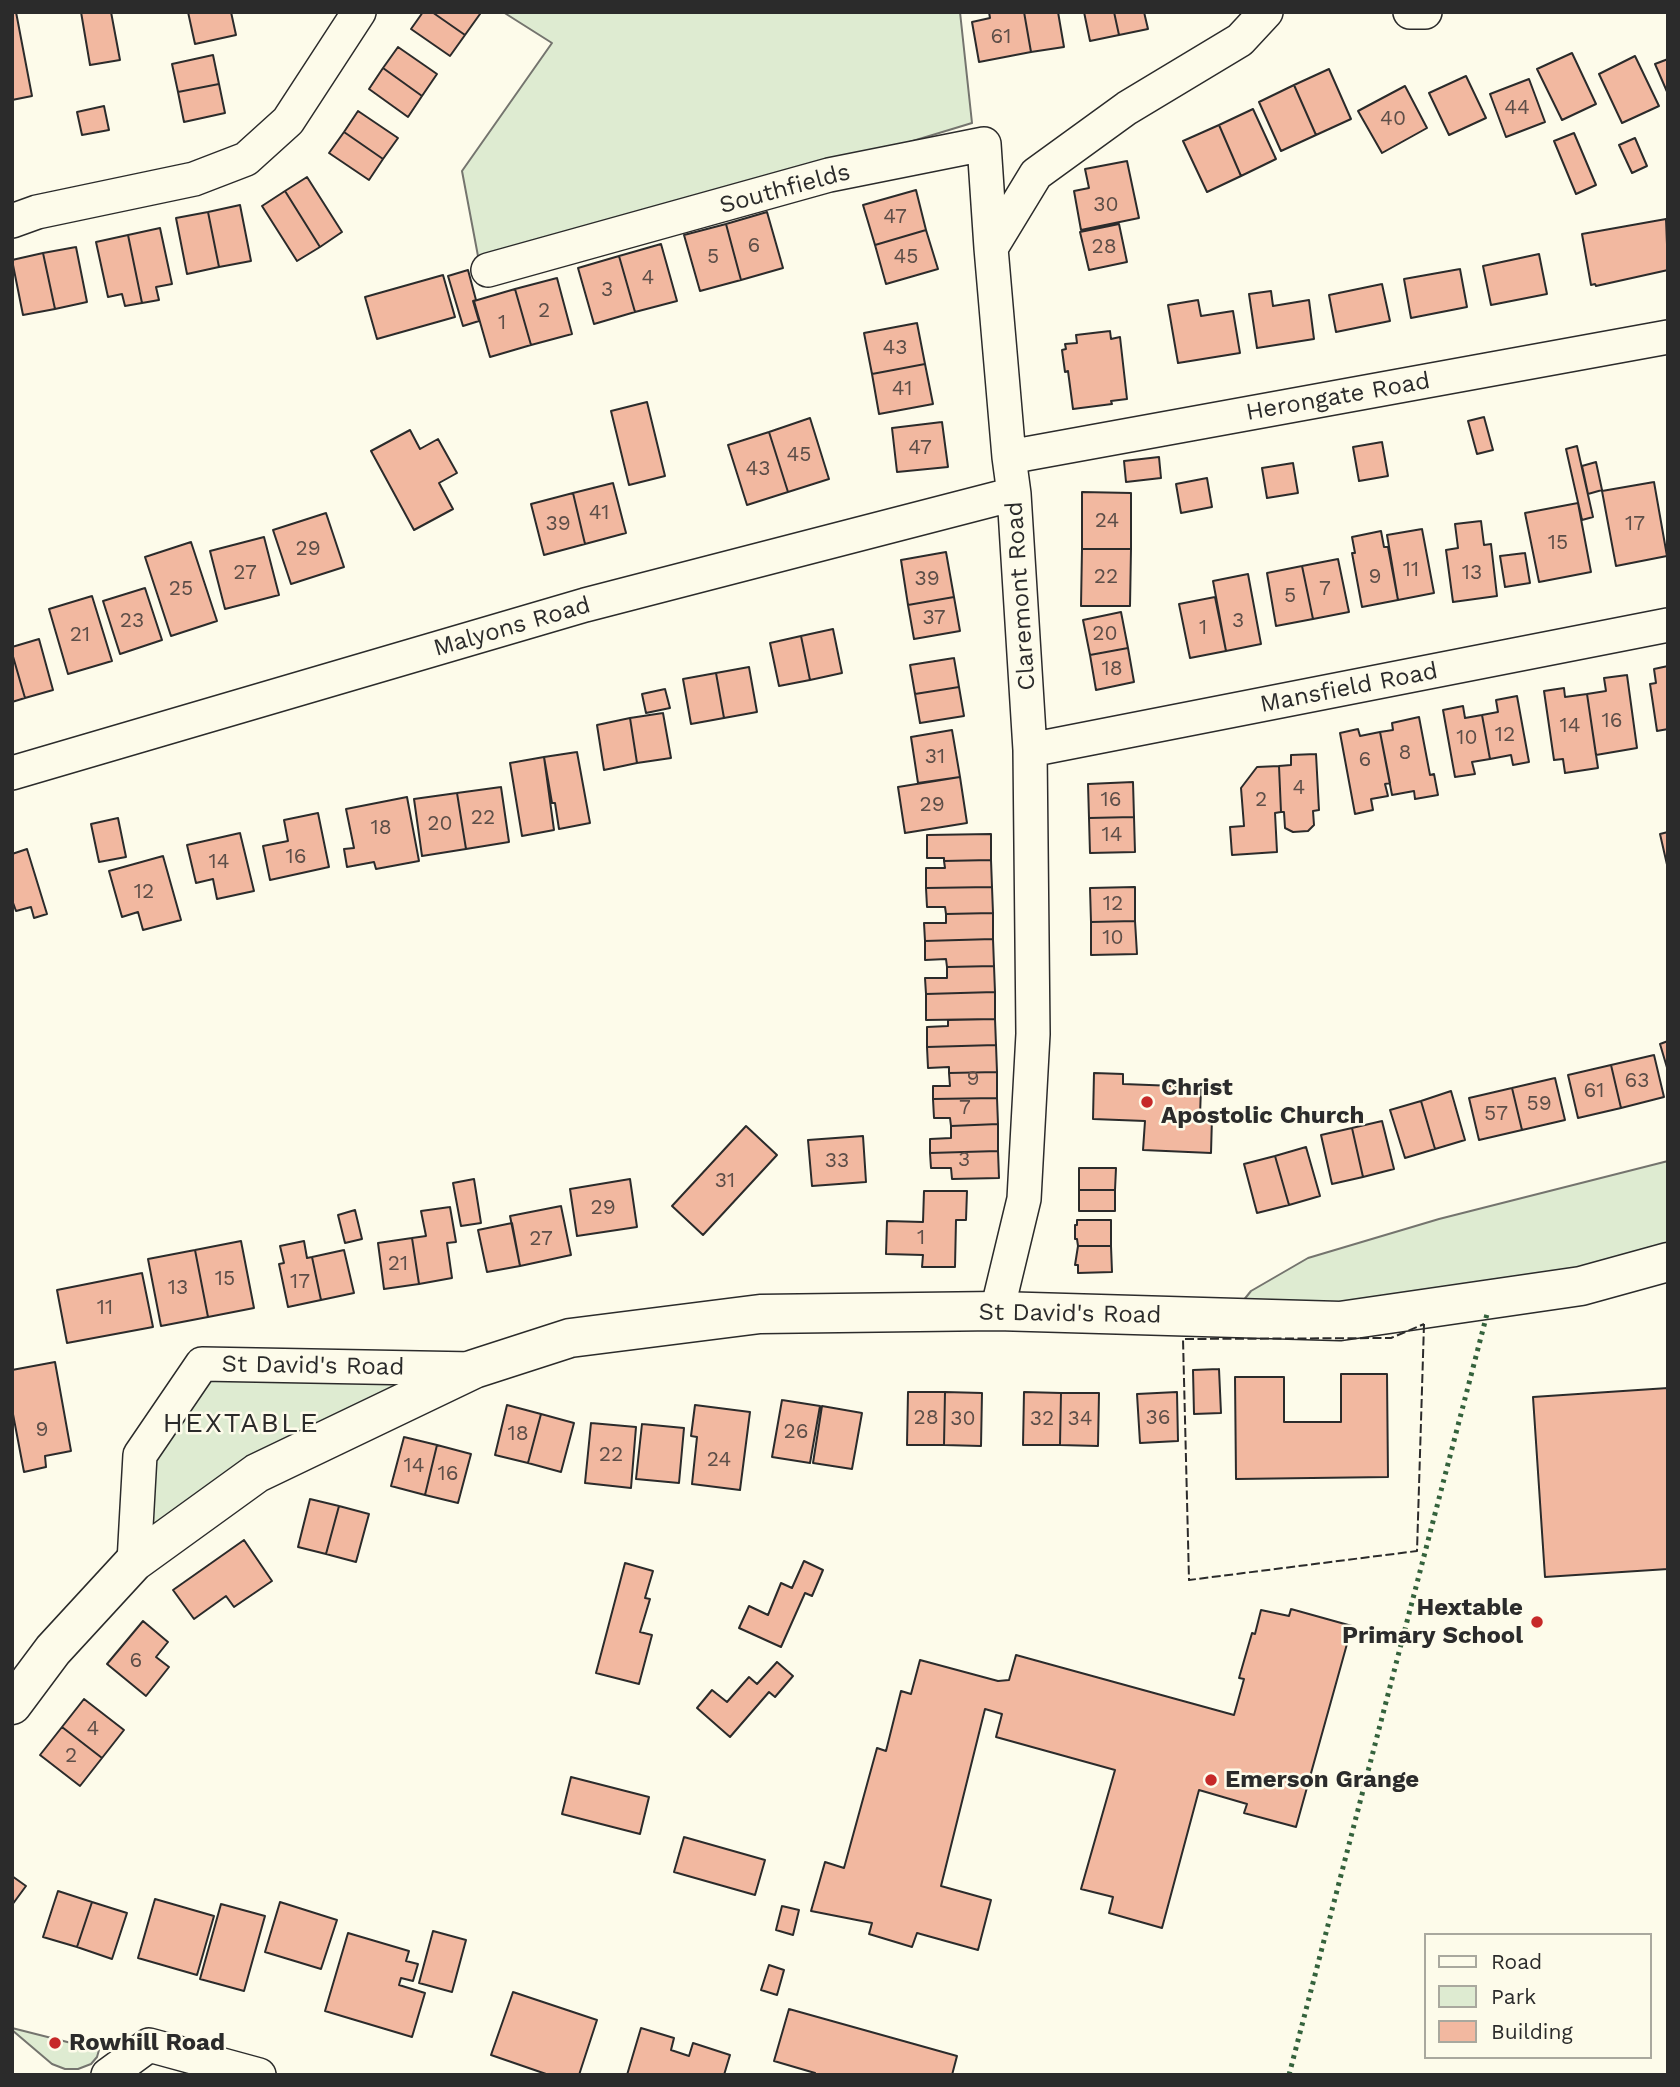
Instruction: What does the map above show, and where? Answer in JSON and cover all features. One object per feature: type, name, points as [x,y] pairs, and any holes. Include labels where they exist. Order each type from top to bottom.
[{"type":"street","points":[[12,221],[37,212],[194,179],[246,159],[288,121],[359,12]]},
{"type":"street","points":[[991,248],[1036,174],[1127,108],[1240,40],[1266,12]]},
{"type":"street","points":[[1410,12],[1425,12]]},
{"type":"street","name":"Southfields","points":[[488,270],[829,175],[984,144],[991,248]]},
{"type":"street","name":"Claremont Road","points":[[991,248],[1014,494],[1030,750],[1033,1034],[1024,1199],[997,1311]]},
{"type":"street","name":"Herongate Road","points":[[1009,457],[1668,337]]},
{"type":"street","name":"Malyons Road","points":[[12,774],[585,605],[1014,494]]},
{"type":"street","name":"Mansfield Road","points":[[1030,750],[1668,625]]},
{"type":"street","name":"St David's Road","points":[[12,1705],[53,1650],[134,1562],[257,1473],[474,1369],[570,1338],[760,1314],[997,1311],[1340,1321],[1581,1286],[1668,1262]]},
{"type":"street","name":"St David's Road","points":[[134,1562],[140,1455],[202,1364],[474,1369]]},
{"type":"street","points":[[108,2075],[149,2045],[259,2075]]},
{"type":"green space","points":[[503,12],[960,12],[972,123],[481,272],[462,171],[552,43]]},
{"type":"green space","points":[[1668,1161],[1668,1262],[1230,1317],[1251,1291],[1308,1258],[1439,1219]]},
{"type":"green space","points":[[207,1368],[463,1371],[142,1556],[146,1458]]},
{"type":"green space","points":[[12,2028],[99,2050],[97,2057],[91,2064],[78,2069],[65,2069],[52,2064]]},
{"type":"building","points":[[12,12],[16,12],[32,96],[12,100]]},
{"type":"building","points":[[81,12],[111,12],[120,60],[90,65]]},
{"type":"building","points":[[188,12],[231,12],[236,35],[195,44]]},
{"type":"building","points":[[423,12],[432,12],[465,35],[450,56],[411,29]]},
{"type":"building","points":[[432,12],[477,12],[480,14],[465,35]]},
{"type":"building","points":[[989,12],[1024,12],[1031,52],[979,62],[972,22],[990,18]]},
{"type":"building","points":[[1024,12],[1058,12],[1064,47],[1031,52]]},
{"type":"building","points":[[1084,12],[1114,12],[1119,35],[1090,41]]},
{"type":"building","points":[[1114,12],[1144,12],[1148,29],[1119,35]]},
{"type":"building","points":[[398,47],[437,74],[422,96],[383,68]]},
{"type":"building","points":[[1572,53],[1596,104],[1562,120],[1537,69]]},
{"type":"building","points":[[213,55],[219,84],[178,92],[172,64]]},
{"type":"building","points":[[1635,56],[1659,106],[1622,123],[1599,74]]},
{"type":"building","points":[[1668,59],[1668,94],[1655,64]]},
{"type":"building","points":[[383,68],[422,96],[408,117],[369,89]]},
{"type":"building","points":[[1329,69],[1351,119],[1316,135],[1294,85]]},
{"type":"building","points":[[1466,76],[1486,118],[1449,135],[1429,93]]},
{"type":"building","points":[[1529,79],[1545,122],[1506,137],[1490,94]]},
{"type":"building","points":[[219,84],[225,113],[184,122],[178,92]]},
{"type":"building","points":[[1294,85],[1316,135],[1281,151],[1259,102]]},
{"type":"building","points":[[1405,86],[1427,128],[1382,153],[1358,111]]},
{"type":"building","points":[[104,106],[109,130],[82,135],[77,112]]},
{"type":"building","points":[[1253,109],[1276,159],[1241,176],[1219,125]]},
{"type":"building","points":[[358,111],[398,138],[383,159],[344,132]]},
{"type":"building","points":[[1219,125],[1241,176],[1207,192],[1183,141]]},
{"type":"building","points":[[344,132],[383,159],[369,180],[329,153]]},
{"type":"building","points":[[1574,133],[1596,185],[1576,194],[1554,141]]},
{"type":"building","points":[[1635,138],[1647,166],[1632,173],[1619,145]]},
{"type":"building","points":[[1127,161],[1139,218],[1081,230],[1074,191],[1089,188],[1085,169]]},
{"type":"building","points":[[307,177],[342,232],[320,247],[285,191]]},
{"type":"building","points":[[916,190],[926,230],[875,245],[863,205]]},
{"type":"building","points":[[285,191],[320,247],[297,261],[262,206]]},
{"type":"building","points":[[240,205],[251,261],[219,267],[208,212]]},
{"type":"building","points":[[208,212],[219,267],[187,274],[176,218]]},
{"type":"building","points":[[767,212],[783,268],[741,280],[726,224]]},
{"type":"building","points":[[1666,219],[1668,270],[1591,285],[1582,234]]},
{"type":"building","points":[[726,224],[741,280],[700,291],[684,235]]},
{"type":"building","points":[[1119,224],[1127,262],[1089,270],[1080,232]]},
{"type":"building","points":[[160,228],[172,284],[156,287],[159,300],[142,303],[128,235]]},
{"type":"building","points":[[926,230],[938,269],[886,284],[875,245]]},
{"type":"building","points":[[128,235],[142,303],[125,306],[122,294],[108,297],[96,242]]},
{"type":"building","points":[[661,244],[677,301],[635,312],[619,256]]},
{"type":"building","points":[[76,247],[87,302],[55,309],[43,253]]},
{"type":"building","points":[[43,253],[55,309],[23,315],[12,260]]},
{"type":"building","points":[[1539,254],[1547,294],[1491,305],[1483,266]]},
{"type":"building","points":[[619,256],[635,312],[594,324],[578,268]]},
{"type":"building","points":[[1460,269],[1467,307],[1411,318],[1404,279]]},
{"type":"building","points":[[468,270],[479,321],[463,326],[448,276]]},
{"type":"building","points":[[443,275],[455,317],[377,339],[365,297]]},
{"type":"building","points":[[557,278],[572,334],[531,345],[515,289]]},
{"type":"building","points":[[1382,284],[1390,321],[1336,332],[1329,295]]},
{"type":"building","points":[[515,289],[531,345],[490,357],[474,301]]},
{"type":"building","points":[[1271,291],[1273,306],[1309,300],[1314,339],[1257,348],[1249,294]]},
{"type":"building","points":[[1198,300],[1201,316],[1233,311],[1240,353],[1178,363],[1168,305]]},
{"type":"building","points":[[917,323],[925,364],[872,374],[864,333]]},
{"type":"building","points":[[1110,331],[1111,339],[1120,337],[1127,399],[1111,401],[1112,404],[1073,409],[1062,350],[1066,349],[1065,344],[1077,343],[1076,335]]},
{"type":"building","points":[[925,364],[933,404],[879,414],[872,374]]},
{"type":"building","points":[[647,402],[665,476],[629,485],[611,411]]},
{"type":"building","points":[[1484,417],[1493,450],[1477,454],[1468,421]]},
{"type":"building","points":[[810,418],[829,479],[788,492],[769,432]]},
{"type":"building","points":[[942,422],[948,467],[897,472],[892,428]]},
{"type":"building","points":[[410,430],[420,449],[438,439],[457,473],[439,483],[453,509],[414,530],[371,451]]},
{"type":"building","points":[[769,432],[788,492],[747,505],[728,445]]},
{"type":"building","points":[[1382,442],[1388,476],[1359,481],[1353,447]]},
{"type":"building","points":[[1577,446],[1593,517],[1582,520],[1566,449]]},
{"type":"building","points":[[1159,457],[1161,478],[1126,482],[1124,461]]},
{"type":"building","points":[[1596,462],[1602,490],[1588,494],[1582,466]]},
{"type":"building","points":[[1293,463],[1298,493],[1267,498],[1262,468]]},
{"type":"building","points":[[1207,478],[1212,507],[1181,513],[1176,484]]},
{"type":"building","points":[[1654,482],[1667,556],[1616,566],[1602,491]]},
{"type":"building","points":[[613,483],[626,533],[585,544],[573,493]]},
{"type":"building","points":[[1082,492],[1131,493],[1131,549],[1082,549]]},
{"type":"building","points":[[573,493],[585,544],[544,555],[531,504]]},
{"type":"building","points":[[1578,503],[1591,572],[1539,582],[1525,513]]},
{"type":"building","points":[[326,513],[344,567],[291,584],[273,530]]},
{"type":"building","points":[[1481,521],[1484,545],[1491,544],[1497,596],[1453,602],[1446,550],[1458,548],[1455,524]]},
{"type":"building","points":[[1422,529],[1434,593],[1398,600],[1387,535]]},
{"type":"building","points":[[1381,531],[1384,547],[1388,547],[1398,600],[1362,607],[1352,553],[1355,553],[1352,537]]},
{"type":"building","points":[[264,537],[279,595],[225,609],[210,551]]},
{"type":"building","points":[[191,542],[217,621],[171,636],[145,557]]},
{"type":"building","points":[[1082,549],[1131,549],[1130,606],[1081,606]]},
{"type":"building","points":[[946,552],[954,597],[908,605],[901,560]]},
{"type":"building","points":[[1525,553],[1530,583],[1505,587],[1500,556]]},
{"type":"building","points":[[1338,559],[1349,612],[1313,619],[1302,566]]},
{"type":"building","points":[[1302,566],[1313,619],[1276,626],[1267,573]]},
{"type":"building","points":[[1248,574],[1261,644],[1226,651],[1213,581]]},
{"type":"building","points":[[145,588],[162,640],[120,654],[103,601]]},
{"type":"building","points":[[92,596],[112,661],[68,674],[49,609]]},
{"type":"building","points":[[954,597],[960,631],[914,639],[908,605]]},
{"type":"building","points":[[1215,597],[1226,651],[1190,658],[1179,604]]},
{"type":"building","points":[[1121,612],[1128,648],[1090,655],[1083,620]]},
{"type":"building","points":[[833,629],[842,673],[810,680],[801,636]]},
{"type":"building","points":[[801,636],[810,680],[779,686],[770,643]]},
{"type":"building","points":[[39,639],[53,690],[25,698],[12,647]]},
{"type":"building","points":[[1128,648],[1134,682],[1096,690],[1090,655]]},
{"type":"building","points":[[12,653],[25,698],[12,702]]},
{"type":"building","points":[[954,658],[959,687],[915,694],[910,665]]},
{"type":"building","points":[[1668,666],[1668,729],[1657,731],[1650,684],[1656,683],[1654,669]]},
{"type":"building","points":[[749,667],[757,712],[724,718],[716,673]]},
{"type":"building","points":[[716,673],[724,718],[691,724],[683,679]]},
{"type":"building","points":[[1627,675],[1637,748],[1596,755],[1587,694],[1606,691],[1604,678]]},
{"type":"building","points":[[959,687],[964,716],[920,723],[915,694]]},
{"type":"building","points":[[1564,688],[1565,697],[1587,694],[1598,768],[1565,773],[1563,759],[1554,760],[1544,691]]},
{"type":"building","points":[[665,689],[670,708],[646,713],[642,694]]},
{"type":"building","points":[[1517,696],[1529,762],[1513,765],[1511,755],[1490,759],[1482,715],[1498,712],[1496,700]]},
{"type":"building","points":[[1463,706],[1465,718],[1482,715],[1490,759],[1472,762],[1475,774],[1455,777],[1443,710]]},
{"type":"building","points":[[663,713],[671,758],[637,763],[630,718]]},
{"type":"building","points":[[1419,717],[1430,775],[1434,774],[1438,795],[1415,799],[1414,791],[1392,795],[1380,732],[1393,730],[1392,723]]},
{"type":"building","points":[[630,718],[637,763],[604,770],[597,725]]},
{"type":"building","points":[[1358,729],[1360,736],[1380,732],[1390,783],[1385,784],[1388,796],[1371,799],[1373,810],[1355,814],[1340,733]]},
{"type":"building","points":[[952,730],[960,777],[918,783],[911,737]]},
{"type":"building","points":[[577,752],[590,823],[559,829],[544,757]]},
{"type":"building","points":[[1316,754],[1319,810],[1313,811],[1314,825],[1308,831],[1293,832],[1285,828],[1284,812],[1281,812],[1279,766],[1291,765],[1291,755]]},
{"type":"building","points":[[544,757],[554,830],[522,836],[510,763]]},
{"type":"building","points":[[1279,766],[1281,812],[1275,813],[1277,852],[1232,855],[1230,827],[1244,826],[1241,788],[1257,767]]},
{"type":"building","points":[[960,777],[967,823],[905,833],[898,787]]},
{"type":"building","points":[[1133,782],[1134,817],[1089,818],[1088,784]]},
{"type":"building","points":[[501,787],[509,842],[466,849],[457,793]]},
{"type":"building","points":[[457,793],[466,849],[422,856],[414,799]]},
{"type":"building","points":[[407,797],[419,861],[376,869],[374,862],[347,867],[344,849],[354,848],[346,809]]},
{"type":"building","points":[[318,813],[329,867],[270,880],[263,846],[288,841],[284,820]]},
{"type":"building","points":[[1134,817],[1135,852],[1090,853],[1089,818]]},
{"type":"building","points":[[118,818],[126,857],[99,862],[91,824]]},
{"type":"building","points":[[1668,832],[1668,869],[1660,834]]},
{"type":"building","points":[[240,833],[254,891],[217,899],[213,879],[196,883],[187,845]]},
{"type":"building","points":[[991,834],[991,860],[944,861],[944,858],[927,858],[927,835]]},
{"type":"building","points":[[27,849],[47,914],[34,918],[31,907],[16,911],[12,900],[12,854]]},
{"type":"building","points":[[163,856],[181,920],[143,930],[138,912],[122,917],[109,871]]},
{"type":"building","points":[[991,860],[992,887],[926,888],[926,868],[945,868],[944,861]]},
{"type":"building","points":[[992,887],[993,913],[946,914],[945,907],[927,907],[926,888]]},
{"type":"building","points":[[1135,887],[1135,921],[1091,922],[1090,888]]},
{"type":"building","points":[[993,913],[993,939],[925,941],[924,923],[946,923],[946,914]]},
{"type":"building","points":[[1135,921],[1137,954],[1091,955],[1091,922]]},
{"type":"building","points":[[993,939],[994,966],[947,967],[946,959],[925,960],[925,941]]},
{"type":"building","points":[[994,966],[995,992],[926,994],[925,978],[947,978],[947,967]]},
{"type":"building","points":[[995,992],[995,1019],[926,1020],[926,994]]},
{"type":"building","points":[[995,1019],[996,1045],[927,1047],[927,1027],[948,1026],[948,1020]]},
{"type":"building","points":[[1668,1041],[1668,1071],[1660,1044]]},
{"type":"building","points":[[996,1045],[997,1072],[949,1073],[949,1067],[928,1068],[927,1047]]},
{"type":"building","points":[[1654,1055],[1664,1097],[1621,1108],[1611,1065]]},
{"type":"building","points":[[1611,1065],[1621,1108],[1578,1118],[1568,1075]]},
{"type":"building","points":[[997,1072],[997,1098],[933,1099],[933,1086],[950,1086],[949,1073]]},
{"type":"building","name":"Christ Apostolic Church","points":[[1094,1073],[1123,1074],[1123,1084],[1201,1087],[1200,1116],[1212,1117],[1211,1153],[1143,1150],[1145,1121],[1093,1119]]},
{"type":"building","points":[[1555,1078],[1565,1120],[1522,1130],[1512,1088]]},
{"type":"building","points":[[1512,1088],[1522,1130],[1479,1140],[1469,1098]]},
{"type":"building","points":[[1451,1091],[1465,1140],[1435,1149],[1421,1101]]},
{"type":"building","points":[[997,1098],[998,1124],[951,1126],[950,1118],[934,1118],[933,1099]]},
{"type":"building","points":[[1421,1101],[1435,1149],[1405,1158],[1390,1110]]},
{"type":"building","points":[[1382,1121],[1394,1169],[1363,1177],[1352,1128]]},
{"type":"building","points":[[998,1124],[998,1151],[930,1153],[930,1139],[951,1138],[951,1126]]},
{"type":"building","points":[[746,1126],[777,1155],[703,1235],[672,1206]]},
{"type":"building","points":[[1352,1128],[1363,1177],[1332,1184],[1321,1135]]},
{"type":"building","points":[[863,1136],[866,1182],[812,1186],[808,1140]]},
{"type":"building","points":[[1306,1147],[1320,1196],[1289,1205],[1275,1156]]},
{"type":"building","points":[[998,1151],[999,1178],[952,1179],[951,1168],[931,1168],[930,1153]]},
{"type":"building","points":[[1275,1156],[1289,1205],[1257,1213],[1244,1164]]},
{"type":"building","points":[[1079,1168],[1116,1168],[1115,1190],[1079,1190]]},
{"type":"building","points":[[474,1179],[481,1223],[461,1226],[453,1183]]},
{"type":"building","points":[[630,1179],[637,1227],[577,1236],[570,1189]]},
{"type":"building","points":[[1079,1190],[1115,1190],[1115,1211],[1079,1211]]},
{"type":"building","points":[[924,1191],[967,1191],[966,1220],[956,1220],[955,1267],[922,1267],[923,1255],[886,1254],[887,1221],[923,1222]]},
{"type":"building","points":[[561,1206],[571,1255],[520,1266],[510,1216]]},
{"type":"building","points":[[450,1207],[456,1242],[447,1243],[452,1278],[419,1284],[412,1238],[426,1236],[421,1211]]},
{"type":"building","points":[[355,1210],[362,1239],[345,1243],[338,1215]]},
{"type":"building","points":[[1077,1220],[1111,1220],[1111,1246],[1078,1246],[1075,1239]]},
{"type":"building","points":[[512,1223],[520,1266],[487,1272],[478,1230]]},
{"type":"building","points":[[412,1238],[419,1284],[384,1289],[378,1243]]},
{"type":"building","points":[[241,1241],[254,1308],[208,1317],[195,1250]]},
{"type":"building","points":[[304,1241],[307,1258],[312,1257],[321,1300],[288,1307],[279,1264],[284,1263],[280,1246]]},
{"type":"building","points":[[1078,1246],[1111,1246],[1112,1272],[1078,1273],[1078,1265],[1075,1265]]},
{"type":"building","points":[[195,1250],[208,1317],[161,1326],[148,1259]]},
{"type":"building","points":[[344,1250],[354,1293],[321,1300],[312,1257]]},
{"type":"building","points":[[142,1273],[153,1327],[67,1343],[57,1290]]},
{"type":"building","points":[[55,1362],[71,1451],[45,1456],[46,1467],[24,1472],[12,1409],[12,1370]]},
{"type":"building","points":[[1219,1369],[1221,1413],[1194,1414],[1193,1370]]},
{"type":"building","points":[[1341,1374],[1387,1374],[1388,1477],[1236,1479],[1235,1377],[1284,1377],[1284,1422],[1341,1422]]},
{"type":"building","points":[[1668,1388],[1668,1569],[1545,1577],[1533,1397]]},
{"type":"building","points":[[908,1392],[945,1392],[944,1445],[907,1445]]},
{"type":"building","points":[[945,1392],[982,1393],[981,1446],[944,1445]]},
{"type":"building","points":[[1024,1392],[1061,1393],[1060,1445],[1023,1445]]},
{"type":"building","points":[[1177,1392],[1178,1441],[1140,1443],[1137,1394]]},
{"type":"building","points":[[1061,1393],[1099,1393],[1098,1446],[1060,1445]]},
{"type":"building","points":[[782,1400],[820,1406],[810,1463],[772,1457]]},
{"type":"building","points":[[507,1405],[541,1414],[528,1463],[495,1455]]},
{"type":"building","points":[[695,1405],[750,1412],[740,1490],[692,1484],[697,1437],[691,1436]]},
{"type":"building","points":[[822,1406],[862,1413],[852,1469],[813,1463]]},
{"type":"building","points":[[541,1414],[574,1423],[561,1472],[528,1463]]},
{"type":"building","points":[[591,1423],[636,1427],[631,1488],[585,1483]]},
{"type":"building","points":[[642,1424],[684,1428],[679,1483],[636,1479]]},
{"type":"building","points":[[404,1437],[437,1445],[425,1495],[391,1486]]},
{"type":"building","points":[[437,1445],[471,1454],[458,1503],[425,1495]]},
{"type":"building","points":[[310,1499],[339,1506],[326,1554],[298,1547]]},
{"type":"building","points":[[339,1506],[369,1514],[356,1562],[326,1554]]},
{"type":"building","points":[[244,1540],[272,1581],[234,1607],[226,1596],[194,1619],[173,1590]]},
{"type":"building","points":[[804,1561],[823,1570],[812,1596],[805,1593],[781,1647],[739,1628],[749,1606],[768,1615],[781,1583],[792,1588]]},
{"type":"building","points":[[625,1563],[653,1571],[645,1598],[650,1599],[640,1632],[652,1635],[639,1684],[596,1673]]},
{"type":"building","name":"Emerson Grange","points":[[1291,1609],[1352,1626],[1296,1827],[1244,1813],[1247,1804],[1199,1790],[1162,1928],[1109,1913],[1113,1897],[1081,1889],[1115,1770],[996,1737],[1002,1714],[985,1709],[941,1886],[991,1900],[978,1950],[917,1933],[912,1947],[869,1934],[872,1923],[811,1911],[825,1862],[844,1868],[877,1748],[886,1751],[901,1691],[911,1694],[920,1660],[998,1681],[1009,1680],[1016,1655],[1234,1715],[1244,1679],[1239,1678],[1261,1610],[1289,1616]]},
{"type":"building","points":[[143,1621],[168,1642],[156,1657],[169,1667],[146,1696],[107,1664]]},
{"type":"building","points":[[777,1662],[793,1676],[775,1697],[769,1692],[730,1737],[697,1708],[712,1690],[727,1702],[749,1677],[757,1684]]},
{"type":"building","points":[[84,1699],[124,1730],[102,1758],[62,1727]]},
{"type":"building","points":[[62,1727],[102,1758],[80,1786],[40,1755]]},
{"type":"building","points":[[571,1777],[649,1797],[640,1834],[562,1814]]},
{"type":"building","points":[[684,1837],[765,1860],[755,1895],[674,1872]]},
{"type":"building","points":[[12,1876],[26,1886],[12,1905]]},
{"type":"building","points":[[58,1891],[92,1902],[77,1947],[43,1937]]},
{"type":"building","points":[[155,1899],[214,1916],[197,1975],[138,1958]]},
{"type":"building","points":[[92,1902],[127,1913],[112,1959],[77,1947]]},
{"type":"building","points":[[280,1902],[337,1920],[321,1969],[265,1952]]},
{"type":"building","points":[[221,1904],[265,1916],[244,1991],[200,1979]]},
{"type":"building","points":[[782,1906],[799,1910],[793,1935],[776,1930]]},
{"type":"building","points":[[433,1931],[466,1940],[452,1992],[419,1983]]},
{"type":"building","points":[[348,1933],[409,1951],[406,1961],[418,1964],[413,1981],[401,1978],[399,1985],[425,1993],[412,2037],[325,2011]]},
{"type":"building","points":[[769,1965],[784,1970],[777,1995],[761,1990]]},
{"type":"building","points":[[513,1992],[597,2020],[579,2075],[549,2075],[491,2055]]},
{"type":"building","points":[[789,2009],[957,2056],[952,2075],[814,2075],[815,2073],[774,2061]]},
{"type":"building","points":[[641,2028],[674,2038],[671,2050],[689,2056],[693,2043],[730,2055],[724,2075],[627,2075]]},
{"type":"hedge","points":[[1289,2075],[1487,1314]]},
{"type":"fence","points":[[1424,1324],[1417,1551],[1189,1580],[1183,1339],[1391,1338],[1424,1324]]},
{"type":"place","name":"Christ Apostolic Church","points":[[1147,1102]]},
{"type":"place","name":"Hextable Primary School","points":[[1537,1622]]},
{"type":"place","name":"Emerson Grange","points":[[1211,1780]]},
{"type":"place","name":"Rowhill Road","points":[[55,2043]]},
{"type":"district","name":"HEXTABLE","points":[[241,1424]]}]
